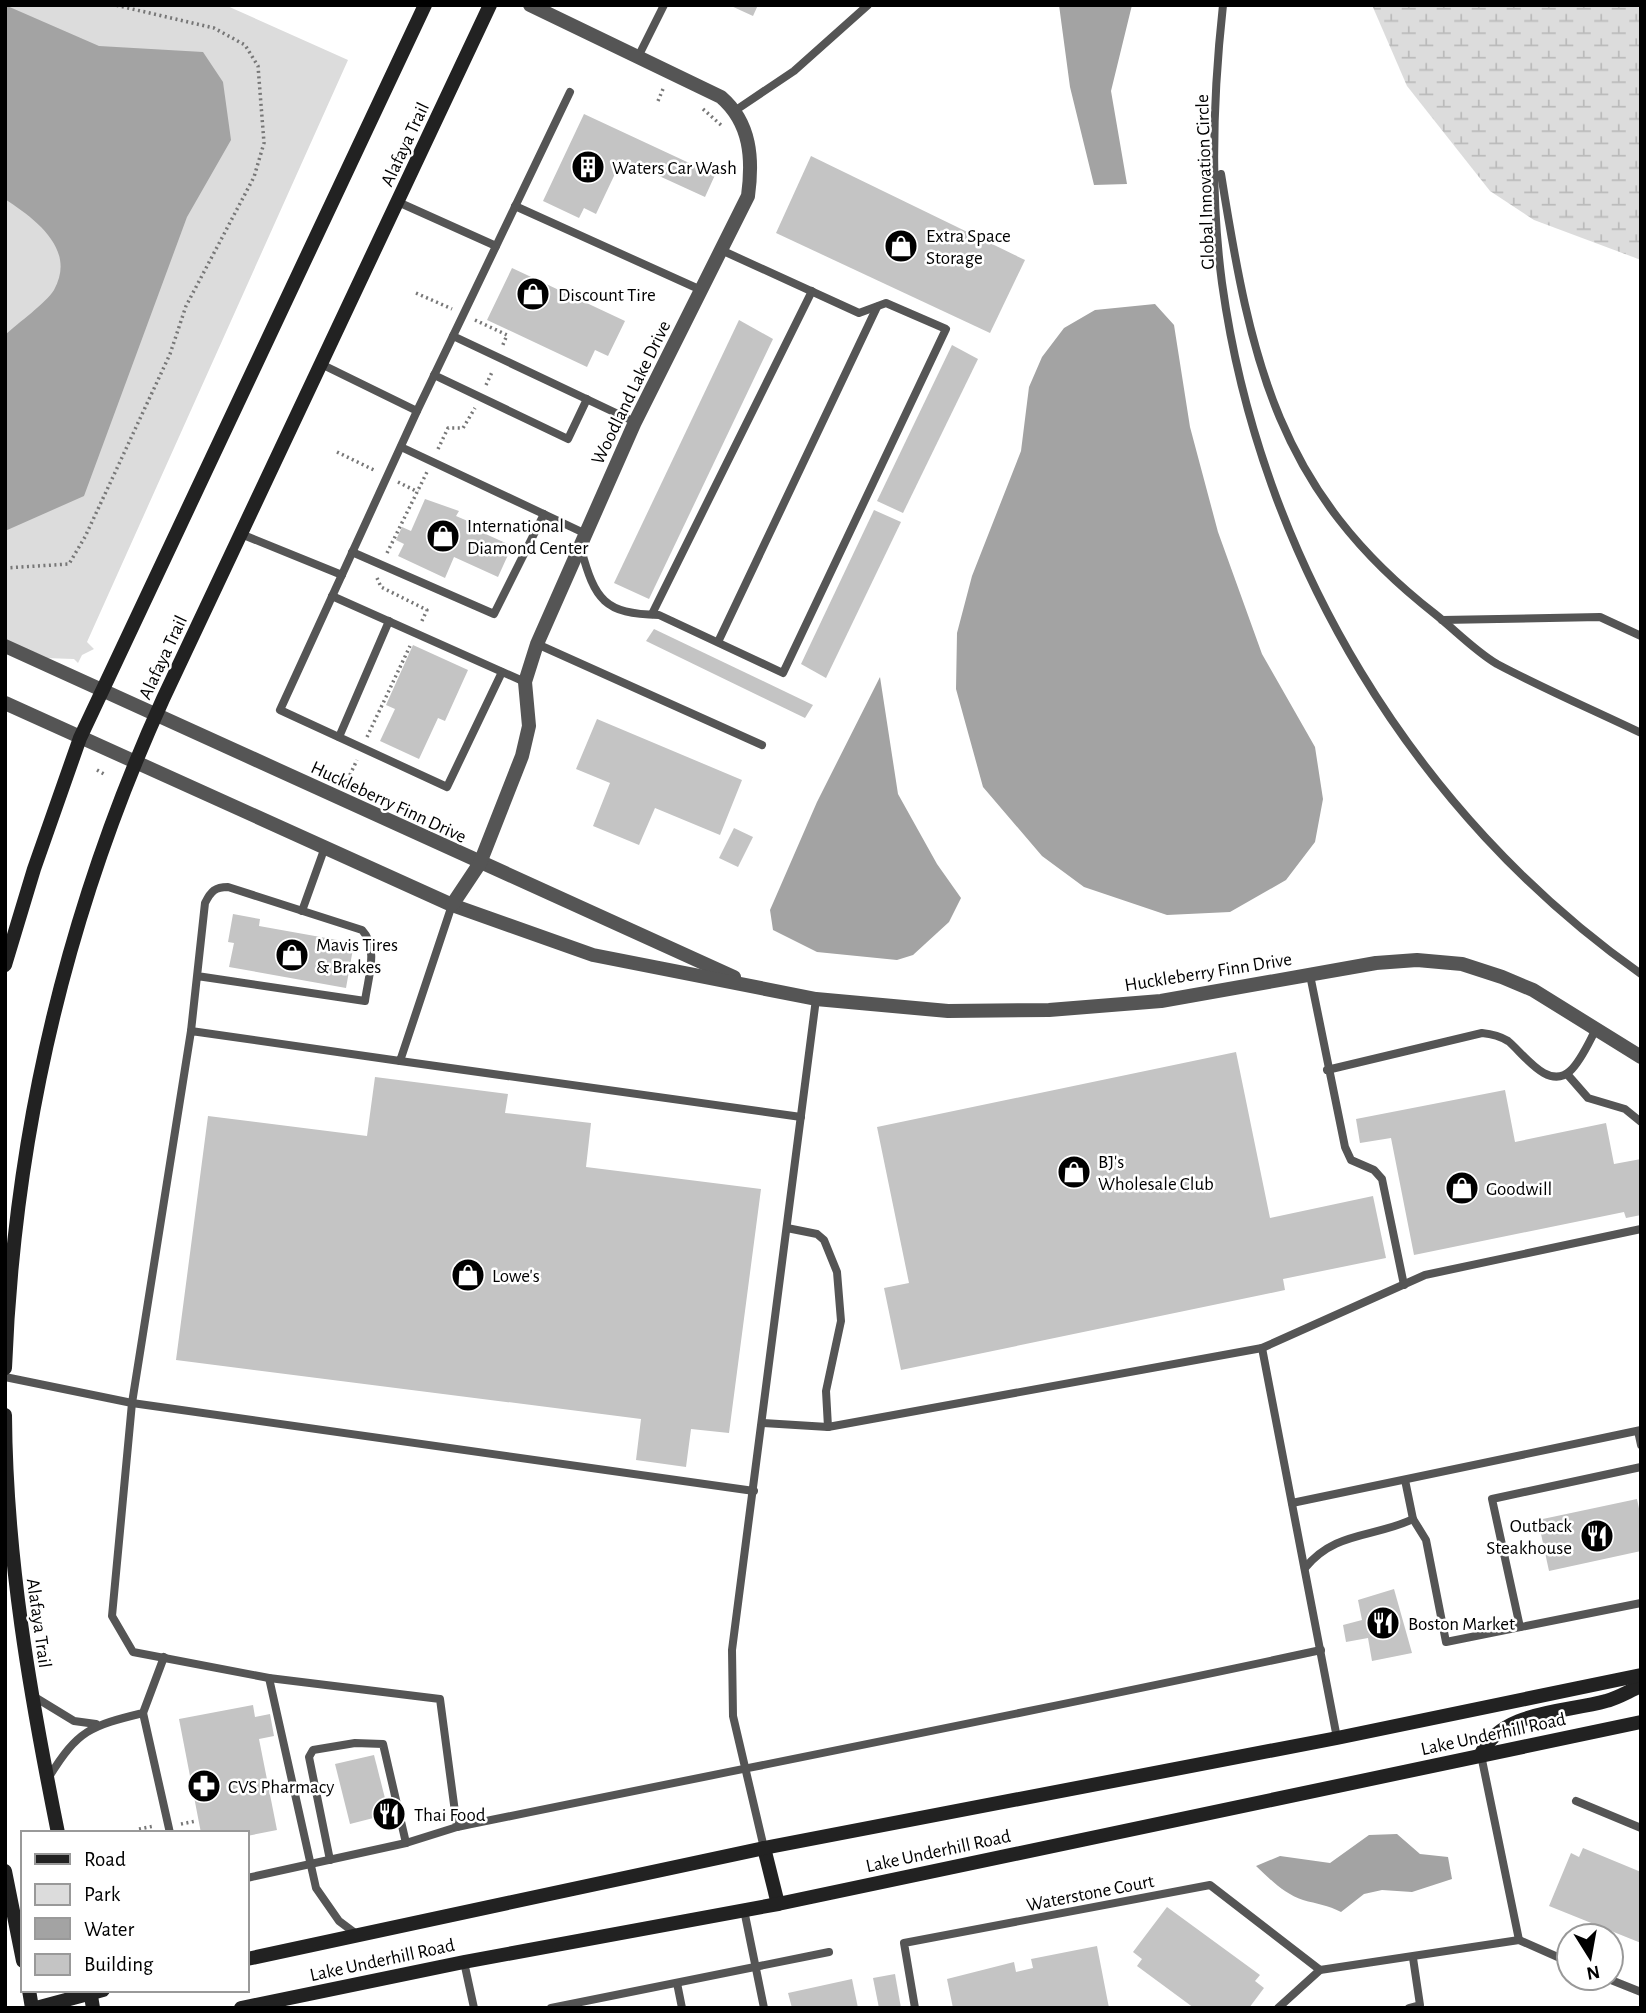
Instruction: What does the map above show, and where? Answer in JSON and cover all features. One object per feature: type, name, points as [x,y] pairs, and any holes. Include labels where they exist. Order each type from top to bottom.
[{"type":"street","name":"Alafaya Trail","points":[[5,965],[34,869],[80,738],[425,5]]},
{"type":"street","name":"Alafaya Trail","points":[[5,1368],[15,1216],[43,1057],[72,946],[135,760],[491,5]]},
{"type":"street","points":[[530,5],[721,97],[736,110]]},
{"type":"street","name":"Woodland Lake Drive","points":[[452,905],[480,863],[522,756],[529,726],[525,682],[537,644],[635,422],[748,196],[752,167],[747,137],[736,110]]},
{"type":"street","name":"Huckleberry Finn Drive","points":[[5,646],[758,989]]},
{"type":"street","name":"Huckleberry Finn Drive","points":[[5,703],[452,905],[593,956],[816,999],[948,1011],[1049,1010],[1161,1001],[1376,963],[1417,960],[1462,964],[1533,990],[1641,1057]]},
{"type":"street","name":"Alafaya Trail","points":[[5,1415],[9,1537],[30,1694],[58,1831]]},
{"type":"street","name":"Lake Underhill Road","points":[[248,1959],[764,1847],[1337,1738],[1641,1675]]},
{"type":"street","points":[[1481,1754],[1498,1731],[1512,1723],[1608,1701],[1641,1686]]},
{"type":"street","name":"Lake Underhill Road","points":[[242,2008],[464,1962],[778,1904],[1641,1722]]},
{"type":"street","points":[[764,1847],[778,1904]]},
{"type":"street","points":[[5,1871],[21,1951]]},
{"type":"street","points":[[34,2008],[94,1996]]},
{"type":"lane","points":[[638,57],[664,5]]},
{"type":"lane","points":[[736,110],[794,71],[869,5]]},
{"type":"lane","name":"Global Innovation Circle","points":[[1223,5],[1217,75],[1219,249],[1236,359],[1277,500],[1322,603],[1355,663],[1396,727],[1464,814],[1540,892],[1641,974]]},
{"type":"lane","points":[[502,672],[447,787],[280,710],[417,411],[570,92]]},
{"type":"lane","points":[[1216,143],[1243,304],[1257,359],[1281,423],[1310,479],[1354,539],[1397,584],[1495,662],[1641,733]]},
{"type":"lane","points":[[398,202],[496,246]]},
{"type":"lane","points":[[515,206],[701,290]]},
{"type":"lane","points":[[401,447],[544,514],[582,538],[594,586],[606,604],[638,615],[659,614],[783,673],[946,329],[886,303],[859,313],[721,250]]},
{"type":"lane","points":[[652,614],[812,291]]},
{"type":"lane","points":[[718,642],[877,307]]},
{"type":"lane","points":[[453,336],[635,422]]},
{"type":"lane","points":[[321,364],[417,411]]},
{"type":"lane","points":[[434,375],[568,439],[587,399]]},
{"type":"lane","points":[[352,552],[494,614],[544,514]]},
{"type":"lane","points":[[241,534],[342,575]]},
{"type":"lane","points":[[332,596],[525,682]]},
{"type":"lane","points":[[1442,620],[1600,617],[1641,636]]},
{"type":"lane","points":[[340,737],[389,621]]},
{"type":"lane","points":[[537,644],[762,745]]},
{"type":"lane","points":[[302,911],[325,847]]},
{"type":"lane","points":[[197,976],[365,1000],[372,950],[370,938],[362,930],[228,887],[219,887],[210,892],[205,903],[197,976],[191,1031],[132,1403],[112,1616],[133,1652],[270,1678],[440,1699],[457,1827]]},
{"type":"lane","points":[[400,1061],[452,905]]},
{"type":"lane","points":[[1310,975],[1345,1147],[1351,1160],[1374,1170],[1382,1179],[1404,1285]]},
{"type":"lane","points":[[764,1847],[733,1716],[732,1650],[816,999]]},
{"type":"lane","points":[[1567,1074],[1596,1029]]},
{"type":"lane","points":[[191,1031],[801,1116]]},
{"type":"lane","points":[[1328,1070],[1482,1033],[1507,1041],[1543,1074],[1567,1074],[1588,1098],[1625,1109],[1641,1122]]},
{"type":"lane","points":[[787,1228],[817,1234],[824,1240],[837,1272],[841,1321],[826,1391],[828,1427]]},
{"type":"lane","points":[[763,1423],[828,1427],[1262,1348],[1425,1275],[1641,1229]]},
{"type":"lane","points":[[1262,1348],[1337,1738]]},
{"type":"lane","points":[[5,1377],[132,1403],[754,1491]]},
{"type":"lane","points":[[1292,1503],[1639,1430],[1641,1446]]},
{"type":"lane","points":[[1520,1627],[1492,1499],[1641,1467]]},
{"type":"lane","points":[[1405,1480],[1413,1519],[1426,1540],[1446,1642],[1641,1603]]},
{"type":"lane","points":[[1305,1568],[1316,1554],[1333,1543],[1396,1527],[1413,1519]]},
{"type":"lane","points":[[248,1878],[406,1843],[457,1827],[744,1767],[918,1735],[1321,1650]]},
{"type":"lane","points":[[164,1657],[143,1713],[170,1831]]},
{"type":"lane","points":[[270,1678],[310,1865],[323,1902],[339,1921],[359,1936]]},
{"type":"lane","points":[[30,1694],[74,1721],[96,1724],[143,1713]]},
{"type":"lane","points":[[47,1780],[77,1738],[96,1724]]},
{"type":"lane","points":[[330,1860],[309,1757],[313,1750],[355,1743],[383,1744],[406,1843]]},
{"type":"lane","points":[[1481,1754],[1519,1940]]},
{"type":"lane","points":[[1576,1801],[1641,1828]]},
{"type":"lane","name":"Waterstone Court","points":[[915,2008],[904,1942],[1210,1885],[1320,1970]]},
{"type":"lane","points":[[744,1910],[764,2008]]},
{"type":"lane","points":[[1278,2008],[1320,1970],[1519,1940],[1555,1956]]},
{"type":"lane","points":[[551,2008],[829,1952]]},
{"type":"lane","points":[[1409,2008],[1420,2005],[1413,1958]]},
{"type":"lane","points":[[464,1962],[474,2008]]},
{"type":"lane","points":[[677,1983],[682,2008]]},
{"type":"path","points":[[5,568],[69,564],[85,537],[170,354],[186,306],[254,177],[264,143],[258,66],[245,45],[214,28],[115,5]]},
{"type":"path","points":[[651,83],[674,94]]},
{"type":"path","points":[[658,101],[663,89]]},
{"type":"path","points":[[697,105],[709,113],[724,131]]},
{"type":"path","points":[[385,558],[418,492]]},
{"type":"path","points":[[345,785],[427,610],[378,583]]},
{"type":"path","points":[[96,770],[104,774]]},
{"type":"path","points":[[178,1825],[196,1821]]},
{"type":"path","points":[[139,1829],[156,1826]]},
{"type":"green space","points":[[5,5],[225,5],[348,60],[87,642],[94,649],[82,655],[78,663],[74,659],[44,658],[5,639]]},
{"type":"green space","points":[[1372,5],[1641,5],[1641,260],[1534,220],[1490,191],[1407,86]]},
{"type":"water","points":[[5,5],[99,46],[203,52],[223,82],[231,140],[187,217],[84,496],[5,531],[5,335],[54,290],[60,275],[60,261],[57,248],[40,226],[5,199]]},
{"type":"water","points":[[1059,5],[1132,5],[1111,91],[1127,184],[1094,185],[1070,87]]},
{"type":"water","points":[[1155,304],[1174,325],[1190,427],[1218,532],[1262,654],[1315,747],[1323,799],[1315,842],[1286,880],[1230,912],[1167,915],[1084,887],[1042,856],[983,787],[956,689],[957,633],[972,576],[1021,451],[1029,387],[1042,357],[1064,328],[1095,310]]},
{"type":"water","points":[[880,677],[898,794],[937,864],[961,898],[949,922],[913,955],[897,960],[817,952],[773,930],[770,910],[817,802]]},
{"type":"water","points":[[1397,1834],[1420,1854],[1448,1857],[1452,1879],[1412,1892],[1382,1890],[1364,1894],[1341,1912],[1290,1894],[1256,1866],[1280,1856],[1330,1863],[1369,1835]]},
{"type":"building","points":[[729,5],[758,5],[753,16]]},
{"type":"building","name":"Waters Car Wash","points":[[584,114],[715,175],[705,197],[622,159],[596,214],[584,208],[579,218],[543,201]]},
{"type":"building","name":"Extra Space Storage","points":[[811,156],[1025,260],[990,333],[776,233]]},
{"type":"building","name":"Discount Tire","points":[[512,268],[625,321],[608,356],[595,350],[587,367],[487,320]]},
{"type":"building","points":[[739,320],[773,339],[649,599],[614,583]]},
{"type":"building","points":[[952,345],[978,359],[903,513],[877,501]]},
{"type":"building","name":"International Diamond Center","points":[[425,499],[459,511],[456,516],[470,522],[468,526],[512,546],[498,577],[454,557],[445,578],[398,556],[404,544],[396,540],[402,527],[411,531]]},
{"type":"building","points":[[874,510],[901,522],[826,678],[801,664]]},
{"type":"building","points":[[654,629],[813,705],[805,718],[646,641]]},
{"type":"building","points":[[413,645],[468,670],[445,721],[438,718],[419,759],[380,741],[395,709],[386,705]]},
{"type":"building","points":[[597,719],[742,780],[720,835],[655,808],[639,845],[593,826],[610,783],[576,769]]},
{"type":"building","points":[[734,828],[753,837],[738,867],[719,858]]},
{"type":"building","name":"Mavis Tires & Brakes","points":[[233,914],[260,919],[259,926],[354,943],[346,988],[229,967],[234,943],[228,942]]},
{"type":"building","name":"BJ's Wholesale Club","points":[[1236,1052],[1270,1218],[1373,1196],[1386,1258],[1283,1279],[1285,1290],[901,1370],[884,1288],[909,1283],[877,1127]]},
{"type":"building","name":"Lowe's","points":[[375,1077],[508,1094],[505,1113],[591,1123],[586,1167],[761,1189],[729,1433],[691,1429],[686,1467],[636,1460],[641,1419],[176,1360],[208,1116],[367,1136]]},
{"type":"building","name":"Goodwill","points":[[1505,1090],[1515,1142],[1606,1123],[1614,1164],[1641,1159],[1641,1215],[1626,1218],[1624,1212],[1414,1255],[1391,1138],[1360,1143],[1356,1119]]},
{"type":"building","points":[[1637,1499],[1641,1518],[1641,1551],[1549,1571],[1538,1520]]},
{"type":"building","points":[[1394,1589],[1412,1653],[1372,1661],[1368,1638],[1346,1642],[1343,1625],[1362,1620],[1358,1600]]},
{"type":"building","name":"CVS Pharmacy","points":[[253,1705],[255,1717],[270,1714],[274,1736],[259,1739],[277,1830],[248,1836],[248,1831],[201,1831],[179,1719]]},
{"type":"building","points":[[374,1755],[389,1814],[350,1824],[335,1764]]},
{"type":"building","points":[[1583,1848],[1641,1872],[1641,1943],[1625,1937],[1625,1922],[1589,1922],[1549,1906],[1571,1853],[1579,1857]]},
{"type":"building","points":[[1167,1907],[1260,1975],[1255,1981],[1264,1988],[1249,2008],[1194,2008],[1137,1966],[1142,1959],[1133,1952]]},
{"type":"building","points":[[1097,1946],[1109,2008],[953,2008],[947,1979],[1014,1962],[1016,1972],[1033,1968],[1031,1959]]},
{"type":"building","points":[[895,1974],[901,2008],[879,2008],[873,1978]]},
{"type":"building","points":[[852,1979],[858,2008],[792,2008],[788,1993]]},
{"type":"place","name":"Waters Car Wash","points":[[588,167]]},
{"type":"place","name":"Extra Space Storage","points":[[901,246]]},
{"type":"place","name":"Discount Tire","points":[[533,294]]},
{"type":"place","name":"International Diamond Center","points":[[443,536]]},
{"type":"place","name":"Mavis Tires & Brakes","points":[[292,955]]},
{"type":"place","name":"BJ's Wholesale Club","points":[[1074,1172]]},
{"type":"place","name":"Goodwill","points":[[1462,1188]]},
{"type":"place","name":"Lowe's","points":[[468,1275]]},
{"type":"place","name":"Outback Steakhouse","points":[[1597,1536]]},
{"type":"place","name":"Boston Market","points":[[1383,1623]]},
{"type":"place","name":"CVS Pharmacy","points":[[204,1786]]},
{"type":"place","name":"Thai Food","points":[[389,1814]]}]
